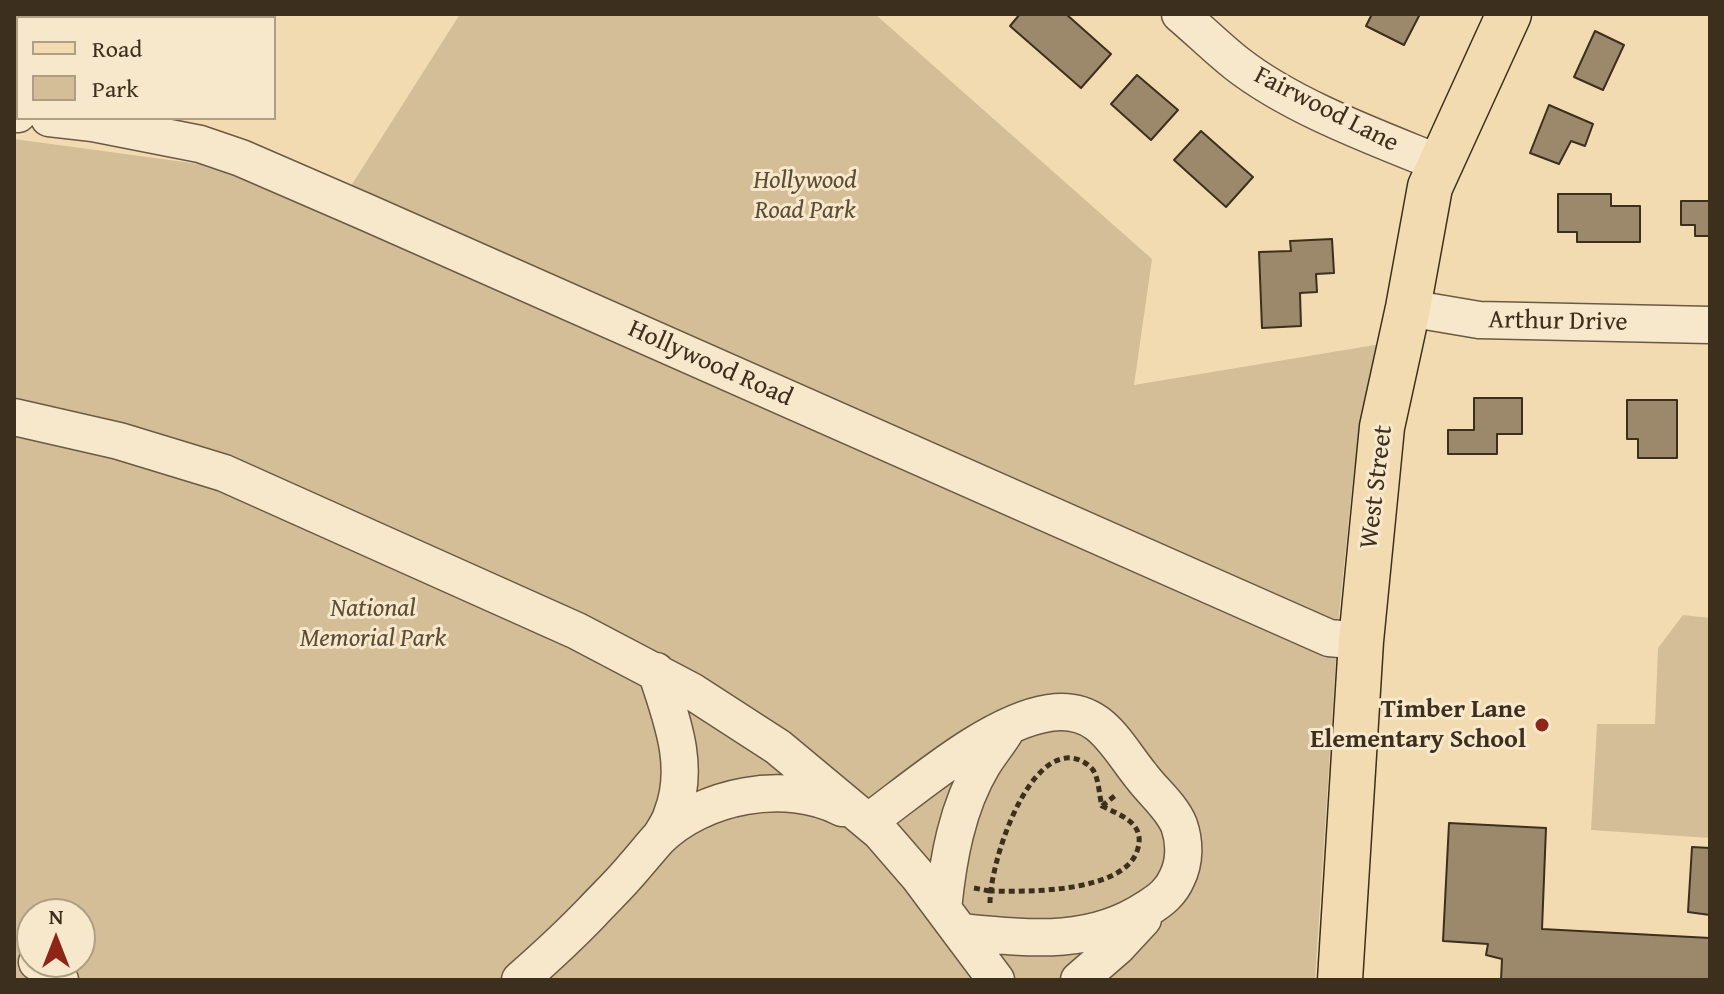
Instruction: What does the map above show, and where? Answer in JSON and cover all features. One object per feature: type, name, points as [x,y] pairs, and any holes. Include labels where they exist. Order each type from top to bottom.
[{"type":"main road","name":"West Street","points":[[1340,980],[1361,641],[1382,427],[1430,187],[1509,14]]},
{"type":"street","name":"Fairwood Lane","points":[[1180,14],[1237,64],[1280,92],[1351,127],[1441,164]]},
{"type":"street","name":"Hollywood Road","points":[[79,120],[140,124],[241,158],[1329,638],[1361,641]]},
{"type":"street","points":[[210,120],[241,158]]},
{"type":"street","name":"Arthur Drive","points":[[1408,308],[1479,320],[1710,325]]},
{"type":"street","points":[[14,417],[119,441],[224,473],[577,631],[693,692],[778,747],[880,832],[919,877],[996,980]]},
{"type":"street","points":[[520,980],[575,930],[635,867],[672,816],[680,788],[680,755],[656,671]]},
{"type":"street","points":[[868,822],[969,748],[1008,727],[1049,713],[1071,712],[1089,716],[1106,730],[1171,811],[1184,848],[1182,869],[1173,888],[1117,947],[1079,980]]},
{"type":"street","points":[[951,920],[951,850],[964,804],[982,765],[1008,727]]},
{"type":"street","points":[[659,838],[707,807],[737,797],[770,793],[802,795],[835,805],[868,822]]},
{"type":"street","points":[[951,920],[1027,938],[1079,935],[1110,929],[1160,900]]},
{"type":"path","points":[[1068,758],[1086,763],[1095,775],[1102,806],[1127,818],[1139,832],[1138,850],[1127,868],[1106,878],[1072,887],[1027,892],[990,891],[1016,810],[1031,783],[1049,765],[1068,758]]},
{"type":"path","points":[[1102,806],[1114,797]]},
{"type":"green space","points":[[14,14],[231,14],[16,16],[14,82]]},
{"type":"green space","name":"Hollywood Road Park","points":[[460,14],[875,14],[1152,259],[1134,385],[1381,344],[1354,469],[1337,633],[349,189]]},
{"type":"green space","name":"National Memorial Park","points":[[14,139],[214,166],[1336,659],[1315,980],[14,980]]},
{"type":"green space","points":[[1683,615],[1710,618],[1710,838],[1591,830],[1597,724],[1655,724],[1658,648]]},
{"type":"building","points":[[1020,14],[1066,14],[1111,54],[1081,88],[1010,26]]},
{"type":"building","points":[[1372,14],[1420,14],[1404,45],[1366,26]]},
{"type":"building","points":[[1595,31],[1624,45],[1603,90],[1574,77]]},
{"type":"building","points":[[1137,75],[1178,110],[1151,140],[1111,104]]},
{"type":"building","points":[[1549,105],[1593,124],[1585,146],[1571,141],[1559,164],[1530,153]]},
{"type":"building","points":[[1201,131],[1253,177],[1226,207],[1174,160]]},
{"type":"building","points":[[1558,194],[1611,194],[1611,206],[1640,206],[1640,242],[1577,242],[1577,232],[1558,232]]},
{"type":"building","points":[[1681,201],[1710,201],[1710,236],[1695,236],[1695,225],[1681,225]]},
{"type":"building","points":[[1332,239],[1334,273],[1316,274],[1317,292],[1300,293],[1301,326],[1262,328],[1259,252],[1291,251],[1290,241]]},
{"type":"building","points":[[1474,398],[1522,398],[1522,434],[1497,434],[1497,454],[1448,454],[1448,430],[1474,430]]},
{"type":"building","points":[[1627,400],[1677,400],[1677,458],[1638,458],[1638,439],[1627,439]]},
{"type":"building","points":[[1449,823],[1546,828],[1542,929],[1710,938],[1710,980],[1501,980],[1502,959],[1486,955],[1488,944],[1443,941]]},
{"type":"building","points":[[1692,847],[1710,848],[1710,915],[1688,912]]},
{"type":"place","name":"Timber Lane Elementary School","points":[[1542,725]]}]
